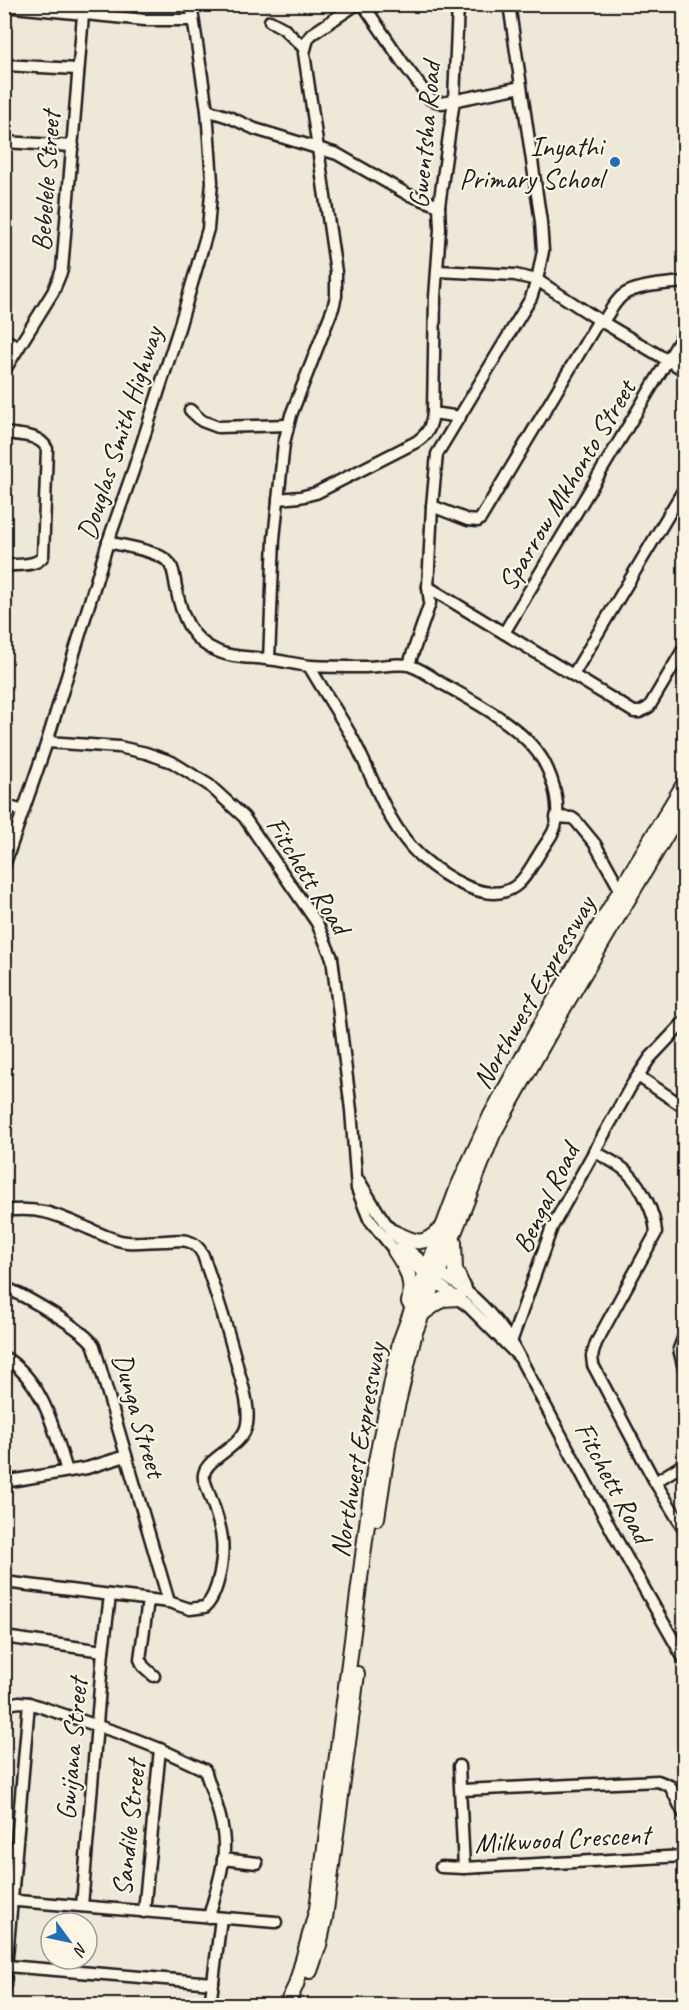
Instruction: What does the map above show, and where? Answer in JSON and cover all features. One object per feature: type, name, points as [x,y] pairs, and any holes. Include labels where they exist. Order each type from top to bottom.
[{"type":"main road","name":"Northwest Expressway","points":[[448,1229],[458,1187],[491,1115],[546,1016],[684,784]]},
{"type":"main road","name":"Northwest Expressway","points":[[296,2006],[315,1956],[325,1918],[384,1471],[396,1406],[432,1273],[448,1229],[498,1125],[563,1009],[684,805]]},
{"type":"main road","points":[[393,1232],[416,1242],[425,1242],[448,1229],[461,1294],[443,1299],[420,1316]]},
{"type":"main road","points":[[395,1251],[408,1273],[411,1288],[400,1342]]},
{"type":"main road","name":"Northwest Expressway","points":[[286,2006],[296,1985],[317,1909],[383,1416],[400,1342],[432,1273]]},
{"type":"street","name":"Douglas Smith Highway","points":[[4,866],[47,742],[108,542],[134,471],[208,229],[212,182],[207,110],[191,4]]},
{"type":"street","points":[[269,659],[274,539],[284,443],[288,425],[322,340],[336,296],[336,272],[304,48],[312,34],[357,4]]},
{"type":"street","points":[[363,4],[430,99],[438,103],[521,87]]},
{"type":"street","name":"Gwentsha Road","points":[[434,413],[435,297],[438,271],[439,206],[454,100],[458,4]]},
{"type":"street","points":[[409,664],[430,603],[428,587],[437,454],[531,297],[542,264],[543,240],[509,4]]},
{"type":"street","points":[[4,6],[146,20],[193,20]]},
{"type":"street","name":"Bebelele Street","points":[[4,372],[60,278],[83,15]]},
{"type":"street","points":[[270,21],[283,28],[304,48]]},
{"type":"street","points":[[4,65],[77,69]]},
{"type":"street","points":[[207,110],[255,129],[318,147],[346,158],[407,194],[439,206]]},
{"type":"street","points":[[4,142],[73,146]]},
{"type":"street","points":[[438,271],[515,276],[537,280],[684,370]]},
{"type":"street","points":[[432,506],[468,520],[480,520],[601,321],[618,300],[636,289],[684,282]]},
{"type":"street","name":"Sparrow Mkhonto Street","points":[[504,633],[684,333]]},
{"type":"street","points":[[4,339],[19,347]]},
{"type":"street","points":[[190,410],[202,421],[218,427],[288,425]]},
{"type":"street","points":[[278,499],[316,493],[416,442],[427,435],[434,413],[460,417]]},
{"type":"street","points":[[4,433],[35,438],[44,443],[47,449],[41,560],[36,563],[4,566]]},
{"type":"street","points":[[573,675],[684,489]]},
{"type":"street","points":[[108,542],[156,554],[170,564],[186,622],[193,634],[204,645],[222,653],[309,666],[409,664],[509,725],[543,762],[555,795],[556,817],[553,831],[527,874],[511,889],[486,893],[474,890],[450,877],[419,855],[395,824],[379,797],[353,739],[309,666]]},
{"type":"street","points":[[428,587],[634,712],[643,711],[652,703],[684,648]]},
{"type":"street","name":"Fitchett Road","points":[[47,742],[118,747],[172,762],[209,785],[244,817],[317,923],[332,958],[351,1110],[356,1176],[362,1204],[369,1219],[395,1251],[432,1273],[496,1320],[520,1358],[619,1544],[684,1659]]},
{"type":"street","points":[[4,805],[23,811]]},
{"type":"street","points":[[556,817],[572,818],[576,821],[594,844],[621,891]]},
{"type":"street","name":"Bengal Road","points":[[510,1345],[552,1227],[638,1076],[650,1058],[684,1022]]},
{"type":"street","points":[[638,1076],[684,1107]]},
{"type":"street","points":[[594,1151],[627,1173],[641,1193],[656,1223],[656,1233],[596,1343],[592,1356],[597,1376],[655,1482],[684,1529]]},
{"type":"street","name":"Fitchett Road","points":[[356,1176],[383,1221],[432,1273]]},
{"type":"street","points":[[4,1211],[30,1208],[40,1210],[127,1242],[192,1241],[203,1255],[241,1379],[247,1407],[247,1425],[241,1438],[208,1465],[203,1472],[222,1540],[215,1595],[205,1607],[190,1609],[169,1602],[4,1582]]},
{"type":"street","name":"Dunga Street","points":[[4,1287],[19,1293],[92,1341],[169,1602]]},
{"type":"street","name":"Fitchett Road","points":[[461,1294],[489,1326],[510,1345]]},
{"type":"street","points":[[496,1320],[508,1322],[522,1316]]},
{"type":"street","points":[[684,1336],[679,1349],[684,1369]]},
{"type":"street","points":[[4,1357],[23,1370],[44,1404],[67,1471]]},
{"type":"street","points":[[4,1482],[87,1468],[126,1456]]},
{"type":"street","points":[[655,1482],[684,1464]]},
{"type":"street","name":"Gwijana Street","points":[[82,1906],[96,1727],[110,1596]]},
{"type":"street","points":[[148,1600],[140,1659],[143,1666],[154,1676]]},
{"type":"street","points":[[4,1637],[103,1651]]},
{"type":"street","points":[[4,1991],[7,1966],[8,1900],[29,1703]]},
{"type":"street","points":[[4,1705],[29,1703],[122,1734],[205,1770],[221,1823],[224,1843],[223,1858],[209,1917]]},
{"type":"street","name":"Sandile Street","points":[[144,1912],[160,1749]]},
{"type":"street","points":[[459,1766],[462,1790],[464,1868]]},
{"type":"street","points":[[462,1790],[658,1782],[670,1786],[684,1814]]},
{"type":"street","name":"Milkwood Crescent","points":[[441,1868],[684,1856]]},
{"type":"street","points":[[223,1858],[258,1863]]},
{"type":"street","name":"Sandile Street","points":[[8,1900],[276,1922]]},
{"type":"street","points":[[210,2006],[221,1918]]},
{"type":"street","points":[[7,1966],[213,1983]]},
{"type":"place","name":"Inyathi Primary School","points":[[615,162]]}]
